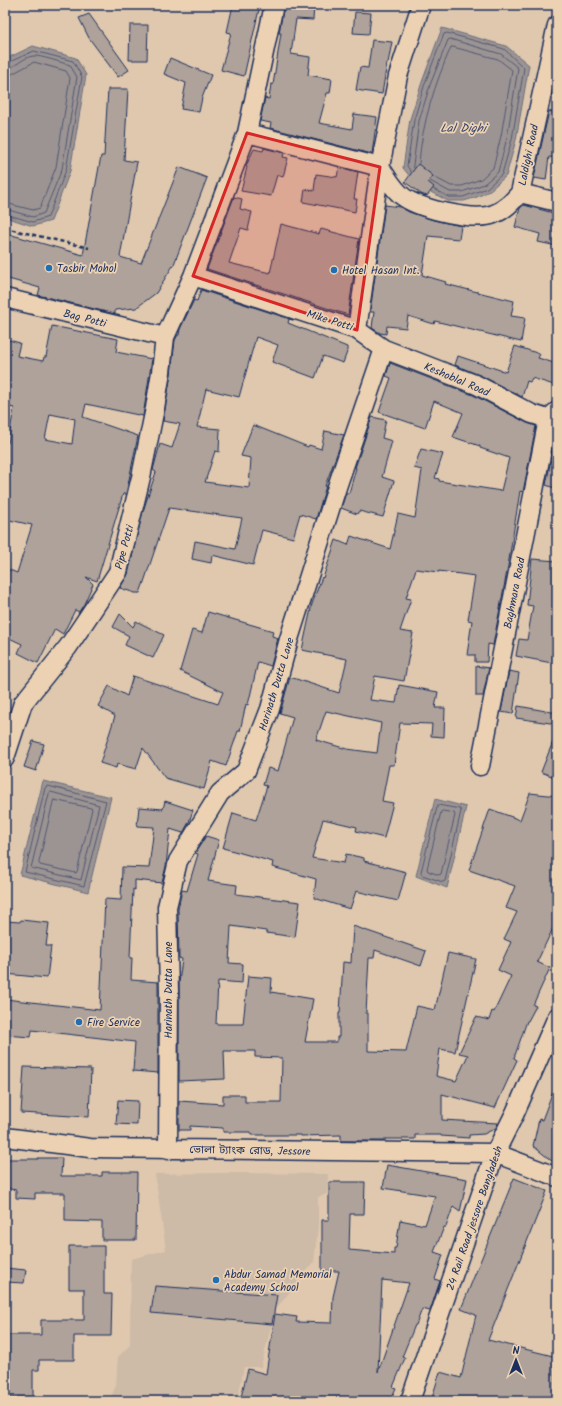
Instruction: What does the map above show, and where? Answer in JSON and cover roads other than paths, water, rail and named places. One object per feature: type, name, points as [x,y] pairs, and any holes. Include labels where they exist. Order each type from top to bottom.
[{"type":"street","name":"Pipe Potti","points":[[6,753],[23,702],[68,647],[118,572],[156,408],[165,337],[193,276],[247,133],[274,5]]},
{"type":"street","points":[[247,133],[380,167],[398,76],[421,5]]},
{"type":"street","name":"Laldighi Road","points":[[380,167],[390,183],[404,197],[423,207],[471,216],[493,215],[506,208],[520,193],[557,25]]},
{"type":"street","name":"Mike Potti","points":[[193,276],[357,330],[380,167]]},
{"type":"street","points":[[520,193],[557,202]]},
{"type":"street","name":"Bag Potti","points":[[5,298],[165,337]]},
{"type":"street","name":"Keshoblal Road","points":[[357,330],[384,349],[477,385],[532,414],[553,415]]},
{"type":"street","name":"Harinath Dutta Lane","points":[[168,1150],[169,992],[167,907],[178,861],[220,793],[246,771],[270,709],[289,639],[329,513],[384,349]]},
{"type":"street","name":"Baghmara Road","points":[[480,766],[553,415]]},
{"type":"street","name":"24 Rail Road jessore Bangladesh","points":[[410,1401],[495,1153],[515,1113],[557,1017]]},
{"type":"street","name":"ভোলা ট্যাংক রোড, Jessore","points":[[5,1137],[90,1148],[495,1153]]},
{"type":"street","points":[[495,1153],[557,1177]]},
{"type":"water","name":"Lal Dighi","points":[[442,28],[506,46],[529,65],[516,140],[506,176],[489,191],[464,201],[448,201],[417,185],[403,168],[410,119]]},
{"type":"water","points":[[33,46],[76,58],[86,75],[70,171],[51,221],[33,226],[5,217],[5,61]]},
{"type":"water","points":[[43,781],[111,797],[88,892],[20,875]]},
{"type":"water","points":[[435,799],[466,807],[447,888],[416,876]]},
{"type":"place","name":"Tasbir Mohol","points":[[49,268]]},
{"type":"place","name":"Hotel Hasan Int.","points":[[334,270]]},
{"type":"place","name":"Fire Service","points":[[79,1022]]},
{"type":"place","name":"Abdur Samad Memorial Academy School","points":[[216,1280]]}]
